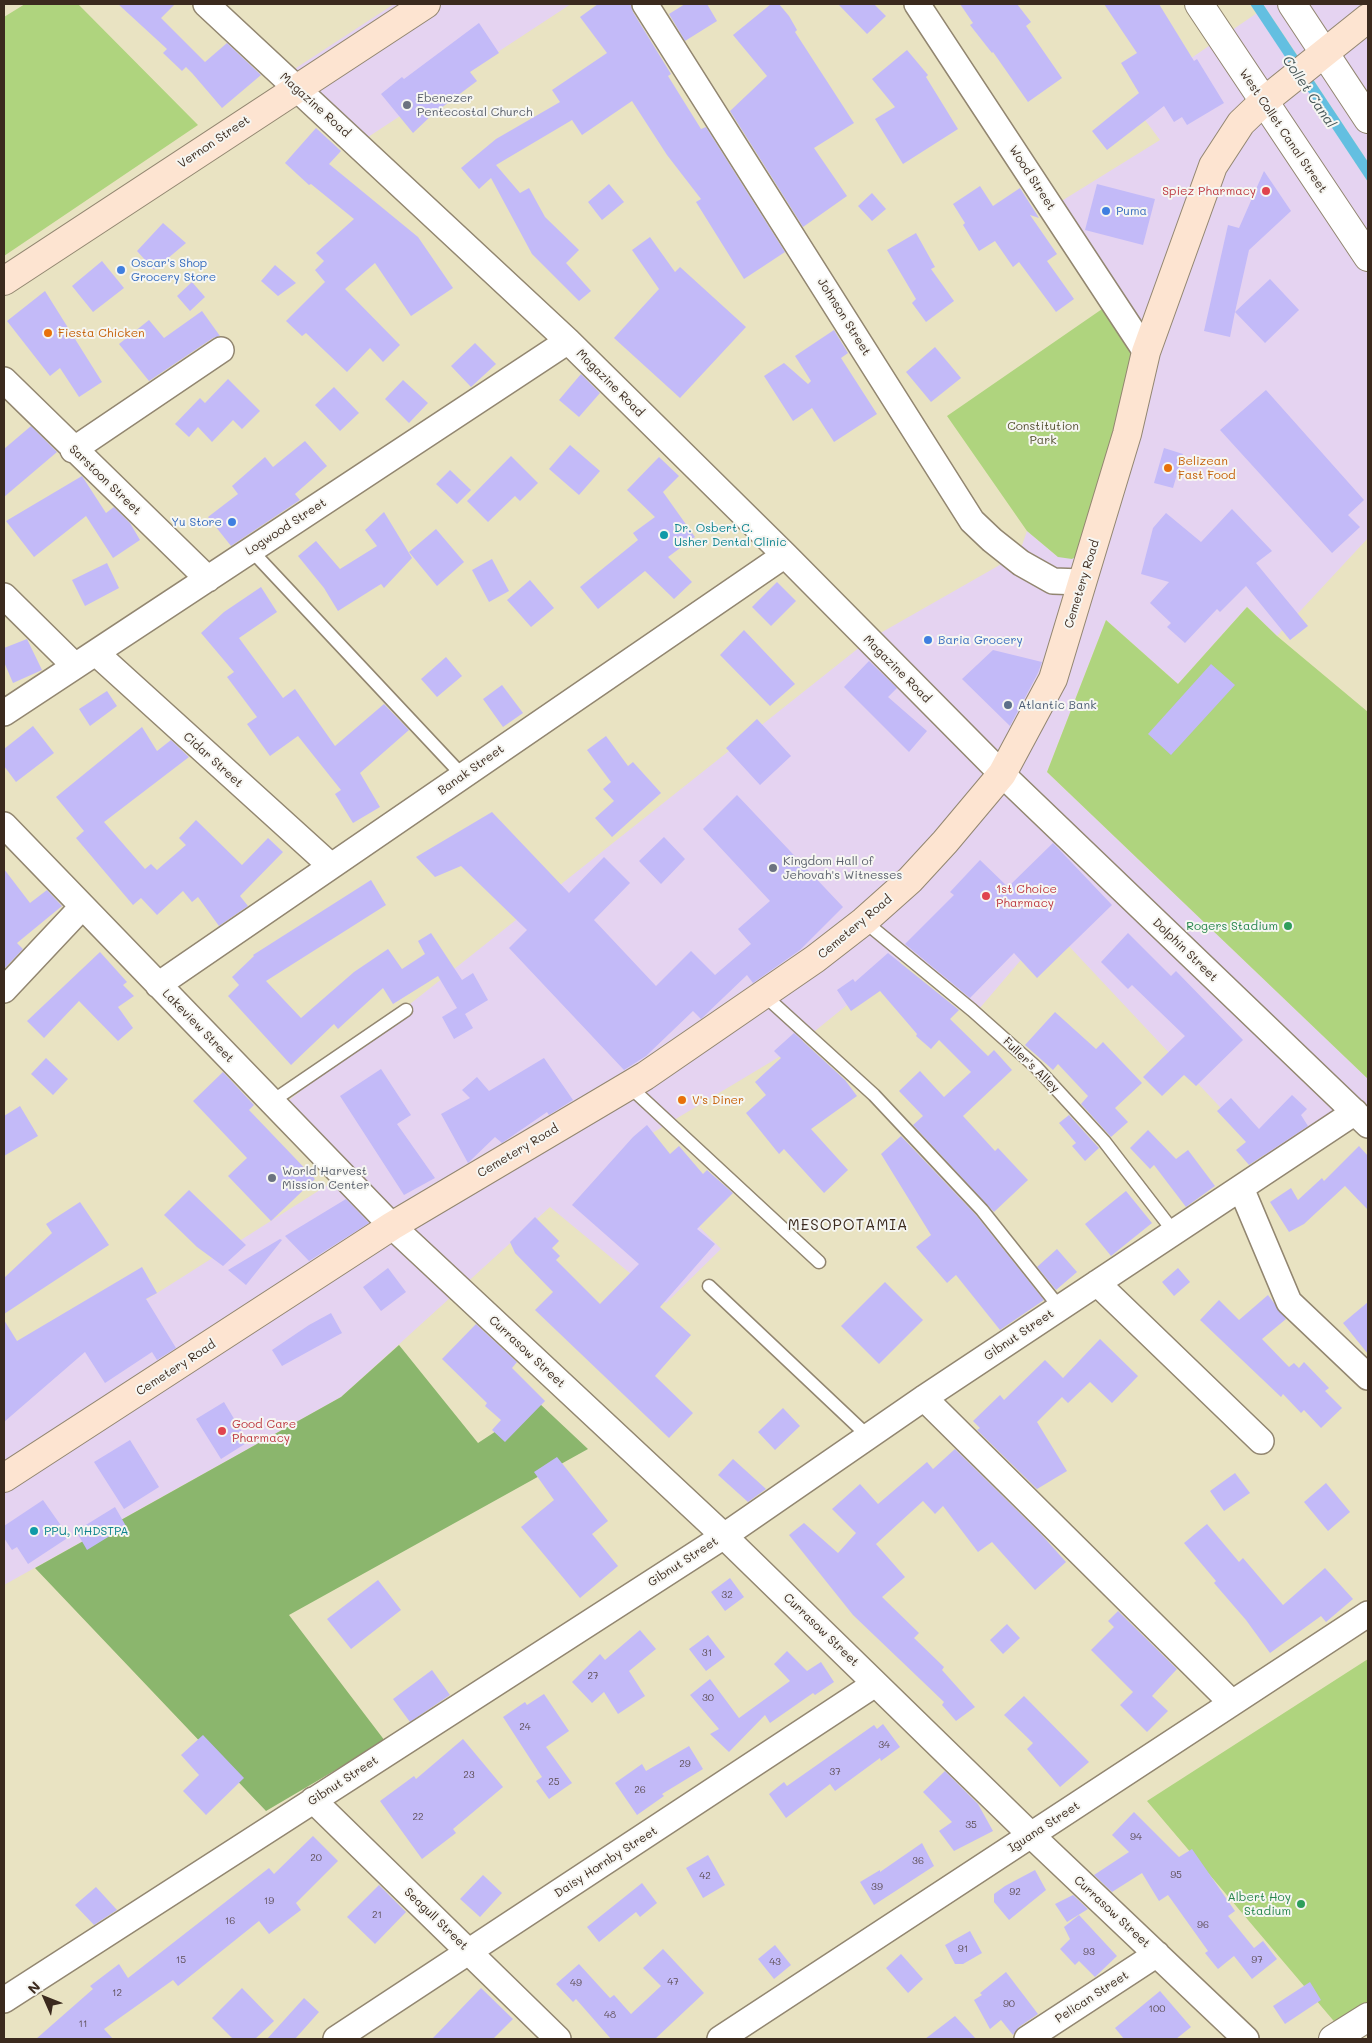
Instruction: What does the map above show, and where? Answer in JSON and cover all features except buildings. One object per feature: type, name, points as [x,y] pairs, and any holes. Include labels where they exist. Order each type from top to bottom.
[{"type":"main road","name":"Vernon Street","points":[[4,281],[426,4]]},
{"type":"main road","name":"Cemetery Road","points":[[4,1478],[392,1226],[629,1086],[764,994],[864,921],[910,880],[945,842],[1002,774],[1053,679],[1128,434],[1146,352],[1213,166],[1242,123],[1318,56],[1368,18]]},
{"type":"street","name":"Magazine Road","points":[[206,4],[568,341],[785,555],[1002,774]]},
{"type":"street","name":"Johnson Street","points":[[645,4],[972,521],[1021,563],[1053,581],[1082,582]]},
{"type":"street","name":"Wood Street","points":[[917,4],[1146,352]]},
{"type":"street","name":"West Collet Canal Street","points":[[1199,4],[1272,95],[1368,257]]},
{"type":"street","points":[[1292,4],[1318,56],[1368,119]]},
{"type":"street","name":"Logwood Street","points":[[4,713],[568,341]]},
{"type":"street","points":[[73,450],[222,350]]},
{"type":"street","name":"Sarstoon Street","points":[[4,380],[73,450],[208,579]]},
{"type":"street","name":"Banak Street","points":[[158,985],[785,555]]},
{"type":"street","name":"Cidar Street","points":[[4,596],[85,660],[331,866]]},
{"type":"street","name":"Dolphin Street","points":[[1002,774],[1362,1119]]},
{"type":"street","name":"Lakeview Street","points":[[4,825],[392,1226]]},
{"type":"street","points":[[4,990],[82,907]]},
{"type":"street","name":"Gibnut Street","points":[[4,2000],[724,1536],[924,1398],[1241,1188],[1362,1119]]},
{"type":"street","points":[[1241,1188],[1289,1302],[1368,1377]]},
{"type":"street","name":"Currasow Street","points":[[392,1226],[724,1536],[1031,1836],[1246,2039]]},
{"type":"street","points":[[1098,1283],[1261,1441]]},
{"type":"street","points":[[924,1398],[1232,1703]]},
{"type":"street","name":"Iguana Street","points":[[720,2039],[1368,1614]]},
{"type":"street","name":"Daisy Hornby Street","points":[[336,2039],[875,1684]]},
{"type":"street","name":"Seagull Street","points":[[313,1800],[558,2039]]},
{"type":"street","name":"Pelican Street","points":[[1027,2039],[1157,1954]]},
{"type":"street","points":[[1334,2039],[1368,2017]]},
{"type":"lane","points":[[252,550],[463,776]]},
{"type":"lane","name":"Fuller's Alley","points":[[864,921],[972,1010],[1036,1067],[1104,1141],[1174,1232]]},
{"type":"lane","points":[[764,994],[874,1095],[982,1210],[1060,1308]]},
{"type":"lane","points":[[271,1102],[406,1010]]},
{"type":"lane","points":[[629,1086],[819,1262]]},
{"type":"lane","points":[[709,1286],[868,1436]]},
{"type":"shaded area","points":[[394,4],[571,4],[362,141],[293,70]]},
{"type":"shaded area","points":[[1263,4],[1368,4],[1368,162],[1290,44]]},
{"type":"shaded area","points":[[1257,13],[1368,182],[1368,538],[1277,636],[1247,607],[1178,684],[1106,620],[1047,772],[1368,1079],[1368,1107],[1281,1172],[1050,926],[979,1009],[910,954],[794,1048],[624,1150],[721,1249],[666,1303],[550,1207],[341,1397],[4,1585],[4,1390],[334,1181],[274,1112],[870,639],[1019,554],[1027,531],[1058,557],[1133,347],[1047,210],[1160,140],[1130,100]]},
{"type":"green space","points":[[25,4],[78,4],[198,125],[4,256],[4,17]]},
{"type":"green space","name":"Constitution Park","points":[[1105,307],[1133,347],[1084,551],[1072,559],[1058,557],[1027,531],[947,416]]},
{"type":"green space","name":"Rogers Stadium","points":[[1247,607],[1277,636],[1368,712],[1368,1079],[1047,772],[1106,620],[1178,684]]},
{"type":"green space","points":[[399,1345],[478,1443],[539,1403],[588,1449],[289,1615],[385,1741],[266,1811],[35,1568],[341,1397]]},
{"type":"green space","name":"Albert Hoy Stadium","points":[[1368,1659],[1368,2006],[1338,2026],[1147,1801]]},
{"type":"water","name":"Collet Canal","points":[[1250,4],[1263,4],[1368,162],[1368,182]]},
{"type":"place","name":"Ebenezer Pentecostal Church","points":[[407,105]]},
{"type":"place","name":"Spiez Pharmacy","points":[[1266,191]]},
{"type":"place","name":"Puma","points":[[1106,211]]},
{"type":"place","name":"Oscar's Shop Grocery Store","points":[[121,270]]},
{"type":"place","name":"Fiesta Chicken","points":[[48,333]]},
{"type":"place","name":"Belizean Fast Food","points":[[1168,468]]},
{"type":"place","name":"Yu Store","points":[[232,522]]},
{"type":"place","name":"Dr. Osbert C. Usher Dental Clinic","points":[[664,535]]},
{"type":"place","name":"Baria Grocery","points":[[928,640]]},
{"type":"place","name":"Atlantic Bank","points":[[1008,705]]},
{"type":"place","name":"Kingdom Hall of Jehovah's Witnesses","points":[[773,868]]},
{"type":"place","name":"1st Choice Pharmacy","points":[[986,896]]},
{"type":"place","name":"Rogers Stadium","points":[[1288,926]]},
{"type":"place","name":"V's Diner","points":[[682,1100]]},
{"type":"place","name":"World Harvest Mission Center","points":[[272,1178]]},
{"type":"place","name":"Good Care Pharmacy","points":[[222,1431]]},
{"type":"place","name":"PPU, MHDSTPA","points":[[34,1531]]},
{"type":"place","name":"Albert Hoy Stadium","points":[[1301,1904]]},
{"type":"district","name":"MESOPOTAMIA","points":[[848,1225]]}]
